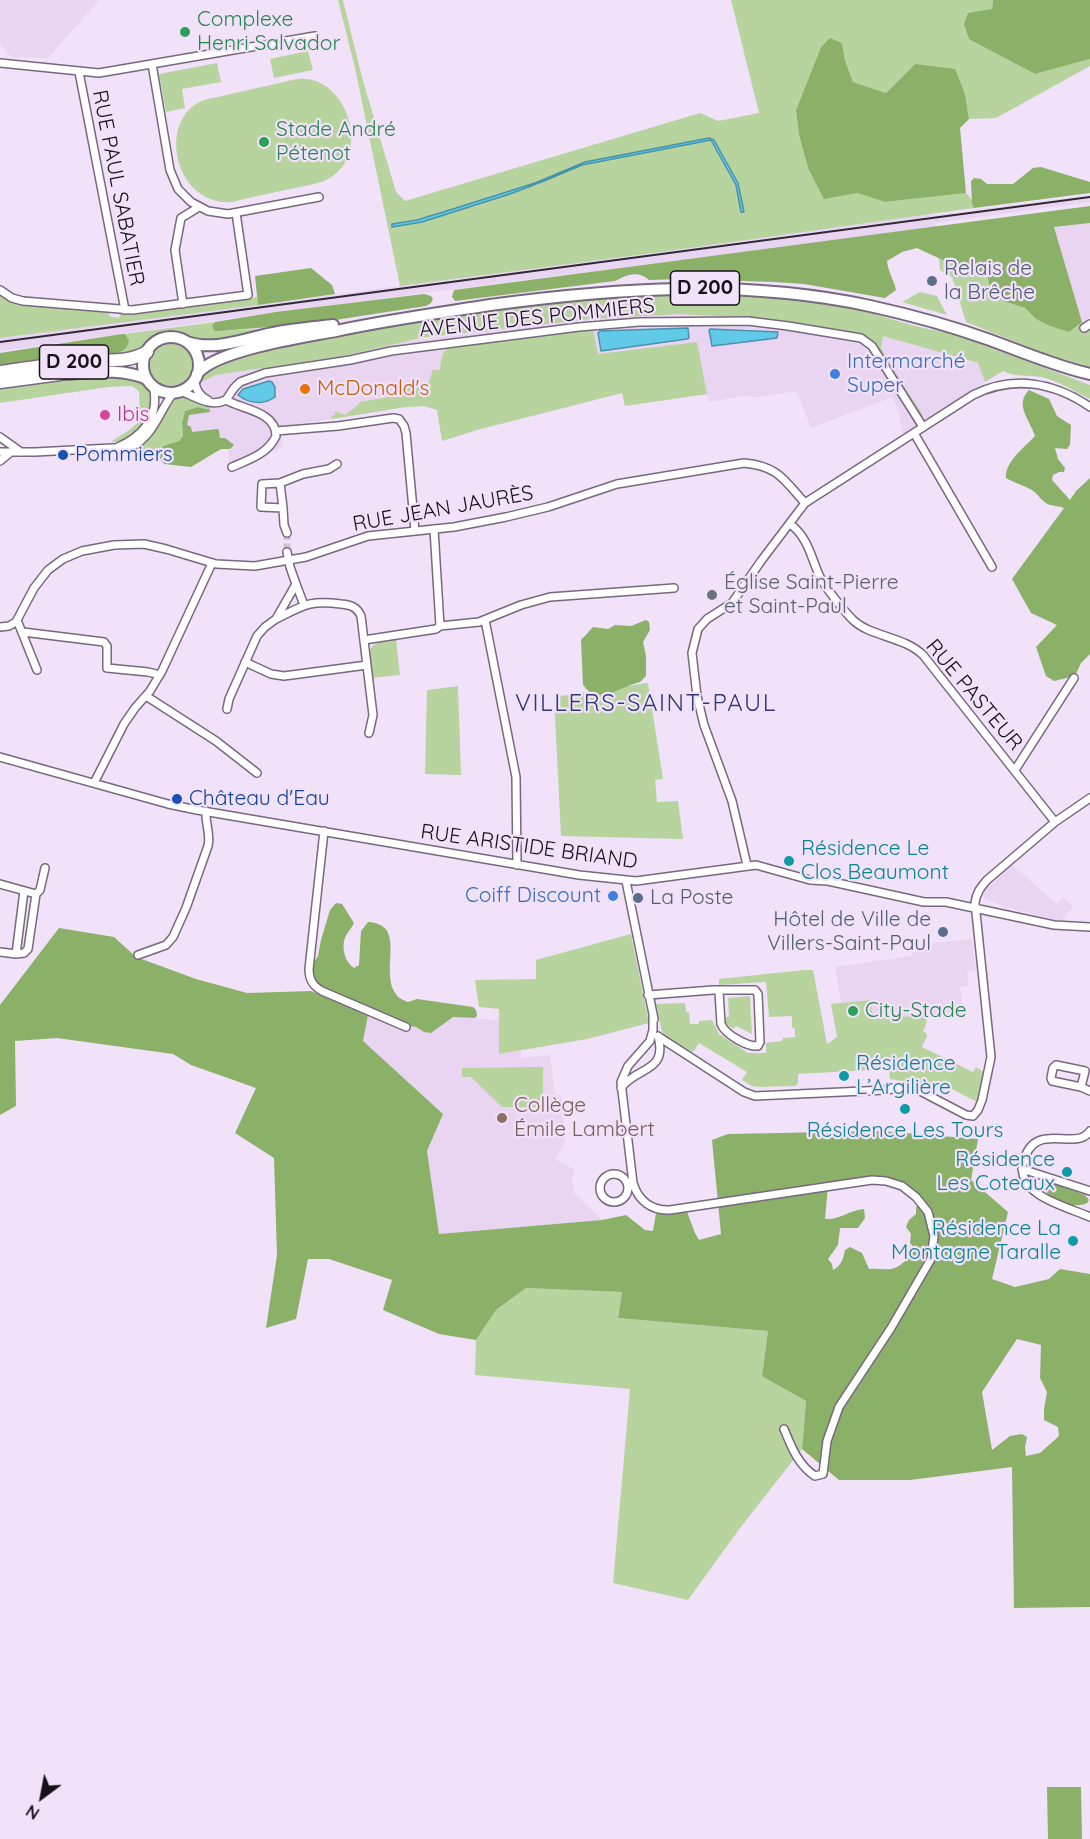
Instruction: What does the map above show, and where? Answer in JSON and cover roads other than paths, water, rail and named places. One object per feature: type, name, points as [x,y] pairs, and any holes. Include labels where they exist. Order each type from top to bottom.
[{"type":"highway","name":"D 200","points":[[0,372],[87,360],[132,359],[147,352]]},
{"type":"highway","name":"D 200","points":[[0,382],[60,374]]},
{"type":"main road","name":"D 200","points":[[196,376],[206,365],[231,355],[381,321],[516,302],[606,292],[670,288],[727,288],[780,292],[868,306],[948,326],[1054,364],[1090,374]]},
{"type":"main road","name":"D 200","points":[[187,342],[214,345],[295,329],[381,321]]},
{"type":"main road","points":[[173,337],[187,342],[198,356],[199,367],[196,376],[188,386],[177,392],[162,391],[150,382],[143,365],[147,352],[153,343],[163,338],[173,337]]},
{"type":"main road","name":"D 200","points":[[1022,353],[1058,370],[1090,379]]},
{"type":"main road","name":"D 200","points":[[60,374],[123,372],[150,382]]},
{"type":"street","points":[[0,63],[79,72],[110,72],[315,36]]},
{"type":"street","points":[[152,64],[171,175],[184,196],[200,207],[218,213],[236,213],[319,197]]},
{"type":"street","name":"RUE PAUL SABATIER","points":[[79,72],[125,310]]},
{"type":"street","points":[[183,304],[175,250],[176,241],[181,218],[200,207]]},
{"type":"street","points":[[0,290],[22,301],[125,310],[144,310],[248,295],[236,213]]},
{"type":"street","name":"AVENUE DES POMMIERS","points":[[226,400],[240,382],[260,374],[391,351],[579,327],[639,322],[748,321],[861,338],[867,341],[922,427]]},
{"type":"street","points":[[196,376],[195,386],[201,396],[217,402]]},
{"type":"street","points":[[115,448],[134,438],[147,425],[156,405],[150,382]]},
{"type":"street","points":[[747,865],[732,801],[700,711],[693,667],[693,646],[700,625],[732,603],[805,503],[973,395],[1008,384],[1029,383],[1063,391],[1090,407]]},
{"type":"street","points":[[0,452],[131,447],[145,437],[177,392],[198,400],[222,403],[226,400],[236,406],[248,408],[269,421],[276,431]]},
{"type":"street","points":[[276,431],[338,426],[393,418],[401,421],[406,433],[415,531]]},
{"type":"street","points":[[232,467],[264,451],[273,442],[276,431]]},
{"type":"street","points":[[914,433],[992,567]]},
{"type":"street","points":[[0,437],[21,452]]},
{"type":"street","points":[[0,461],[11,453]]},
{"type":"street","name":"RUE JEAN JAURÈS","points":[[18,620],[32,592],[45,573],[59,561],[82,551],[114,545],[144,544],[212,563],[250,566],[317,554],[368,536],[506,518],[623,483],[744,463],[775,471],[805,503]]},
{"type":"street","points":[[283,508],[261,507],[262,484],[280,483],[303,474],[329,469],[337,464]]},
{"type":"street","points":[[280,483],[284,525],[287,533]]},
{"type":"street","name":"RUE PASTEUR","points":[[790,524],[799,531],[808,546],[822,581],[850,618],[863,627],[912,646],[920,652],[1055,822]]},
{"type":"street","points":[[434,529],[440,626]]},
{"type":"street","points":[[287,552],[304,605]]},
{"type":"street","points":[[94,783],[124,724],[160,675],[212,563]]},
{"type":"street","points":[[276,620],[296,584]]},
{"type":"street","points":[[364,640],[436,629],[440,626],[474,623],[521,605],[550,597],[674,588]]},
{"type":"street","points":[[228,709],[229,699],[260,632],[276,620],[304,605],[323,602],[348,605],[354,607],[361,616],[373,719],[369,733]]},
{"type":"street","points":[[0,627],[12,625],[18,620],[37,670]]},
{"type":"street","points":[[485,620],[516,777],[517,865]]},
{"type":"street","points":[[23,632],[104,642],[107,646],[107,668],[160,675]]},
{"type":"street","points":[[245,662],[271,674],[284,676],[367,665]]},
{"type":"street","points":[[1015,770],[1074,678]]},
{"type":"street","points":[[146,696],[216,741],[257,773]]},
{"type":"street","name":"RUE ARISTIDE BRIAND","points":[[0,757],[168,804],[517,865],[626,881],[658,879],[747,865],[761,866],[810,880],[828,881],[924,902],[942,901],[1054,925],[1090,927]]},
{"type":"street","points":[[659,1037],[744,1092],[755,1096],[908,1087],[966,1115],[974,1116],[982,1100],[991,1057],[975,899],[980,889],[1055,822],[1090,798]]},
{"type":"street","points":[[138,955],[166,945],[176,932],[209,842],[205,820],[206,811]]},
{"type":"street","points":[[324,831],[309,969],[310,979],[322,992],[406,1028]]},
{"type":"street","points":[[0,952],[16,954],[24,953],[28,949],[36,894],[41,886],[45,868]]},
{"type":"street","points":[[621,1088],[626,1082],[654,1066],[661,1051],[626,881]]},
{"type":"street","points":[[0,884],[36,894]]},
{"type":"street","points":[[16,954],[24,891]]},
{"type":"street","points":[[648,994],[719,991],[753,990],[757,992],[760,1042],[758,1046],[748,1044],[723,1028],[719,991]]},
{"type":"street","points":[[653,1016],[650,1041],[628,1066],[621,1078],[631,1187],[623,1197],[614,1201],[604,1197],[600,1188],[603,1180],[611,1174],[623,1178],[631,1187],[640,1198],[648,1205],[665,1210],[857,1181],[879,1180],[893,1182],[907,1189],[924,1206],[930,1217],[934,1236],[932,1259],[891,1328],[841,1404],[829,1433],[823,1474],[815,1476],[802,1464],[792,1449],[784,1428]]},
{"type":"street","points":[[1081,1087],[1085,1071],[1056,1065],[1053,1068],[1052,1081],[1090,1091]]},
{"type":"street","points":[[628,1066],[645,1071]]},
{"type":"street","points":[[1090,1131],[1080,1139],[1051,1138],[1039,1142],[1029,1150],[1022,1170],[1024,1179],[1034,1192],[1090,1217]]},
{"type":"street","points":[[1022,1170],[1090,1191]]},
{"type":"water","points":[[709,138],[714,140],[738,183],[744,212],[741,212],[736,185],[711,140],[582,165],[510,194],[422,222],[392,227],[392,224],[417,220],[535,183],[585,162]]},
{"type":"water","points":[[688,328],[689,338],[687,339],[601,351],[598,333],[600,331]]},
{"type":"water","points":[[709,330],[778,332],[777,338],[712,346]]},
{"type":"water","points":[[269,381],[275,387],[275,397],[271,400],[252,402],[238,395],[243,389]]},
{"type":"tunnel","points":[[287,533],[287,552]]},
{"type":"railway","points":[[0,342],[1090,197]]},
{"type":"place","name":"Complexe Henri Salvador","points":[[185,32]]},
{"type":"place","name":"Stade André Pétenot","points":[[264,142]]},
{"type":"place","name":"Relais de la Brêche","points":[[932,281]]},
{"type":"place","name":"Intermarché Super","points":[[835,374]]},
{"type":"place","name":"McDonald's","points":[[305,389]]},
{"type":"place","name":"Ibis","points":[[105,415]]},
{"type":"place","name":"Pommiers","points":[[63,455]]},
{"type":"place","name":"Église Saint-Pierre et Saint-Paul","points":[[712,595]]},
{"type":"place","name":"Château d'Eau","points":[[177,799]]},
{"type":"place","name":"Résidence Le Clos Beaumont","points":[[789,861]]},
{"type":"place","name":"Coiff Discount","points":[[613,896]]},
{"type":"place","name":"La Poste","points":[[638,898]]},
{"type":"place","name":"Hôtel de Ville de Villers-Saint-Paul","points":[[943,932]]},
{"type":"place","name":"City-Stade","points":[[853,1011]]},
{"type":"place","name":"Résidence L’Argilière","points":[[844,1076]]},
{"type":"place","name":"Résidence Les Tours","points":[[905,1109]]},
{"type":"place","name":"Collège Émile Lambert","points":[[502,1118]]},
{"type":"place","name":"Résidence Les Coteaux","points":[[1067,1172]]},
{"type":"place","name":"Résidence La Montagne Taralle","points":[[1073,1241]]},
{"type":"district","name":"VILLERS-SAINT-PAUL","points":[[646,704]]}]
